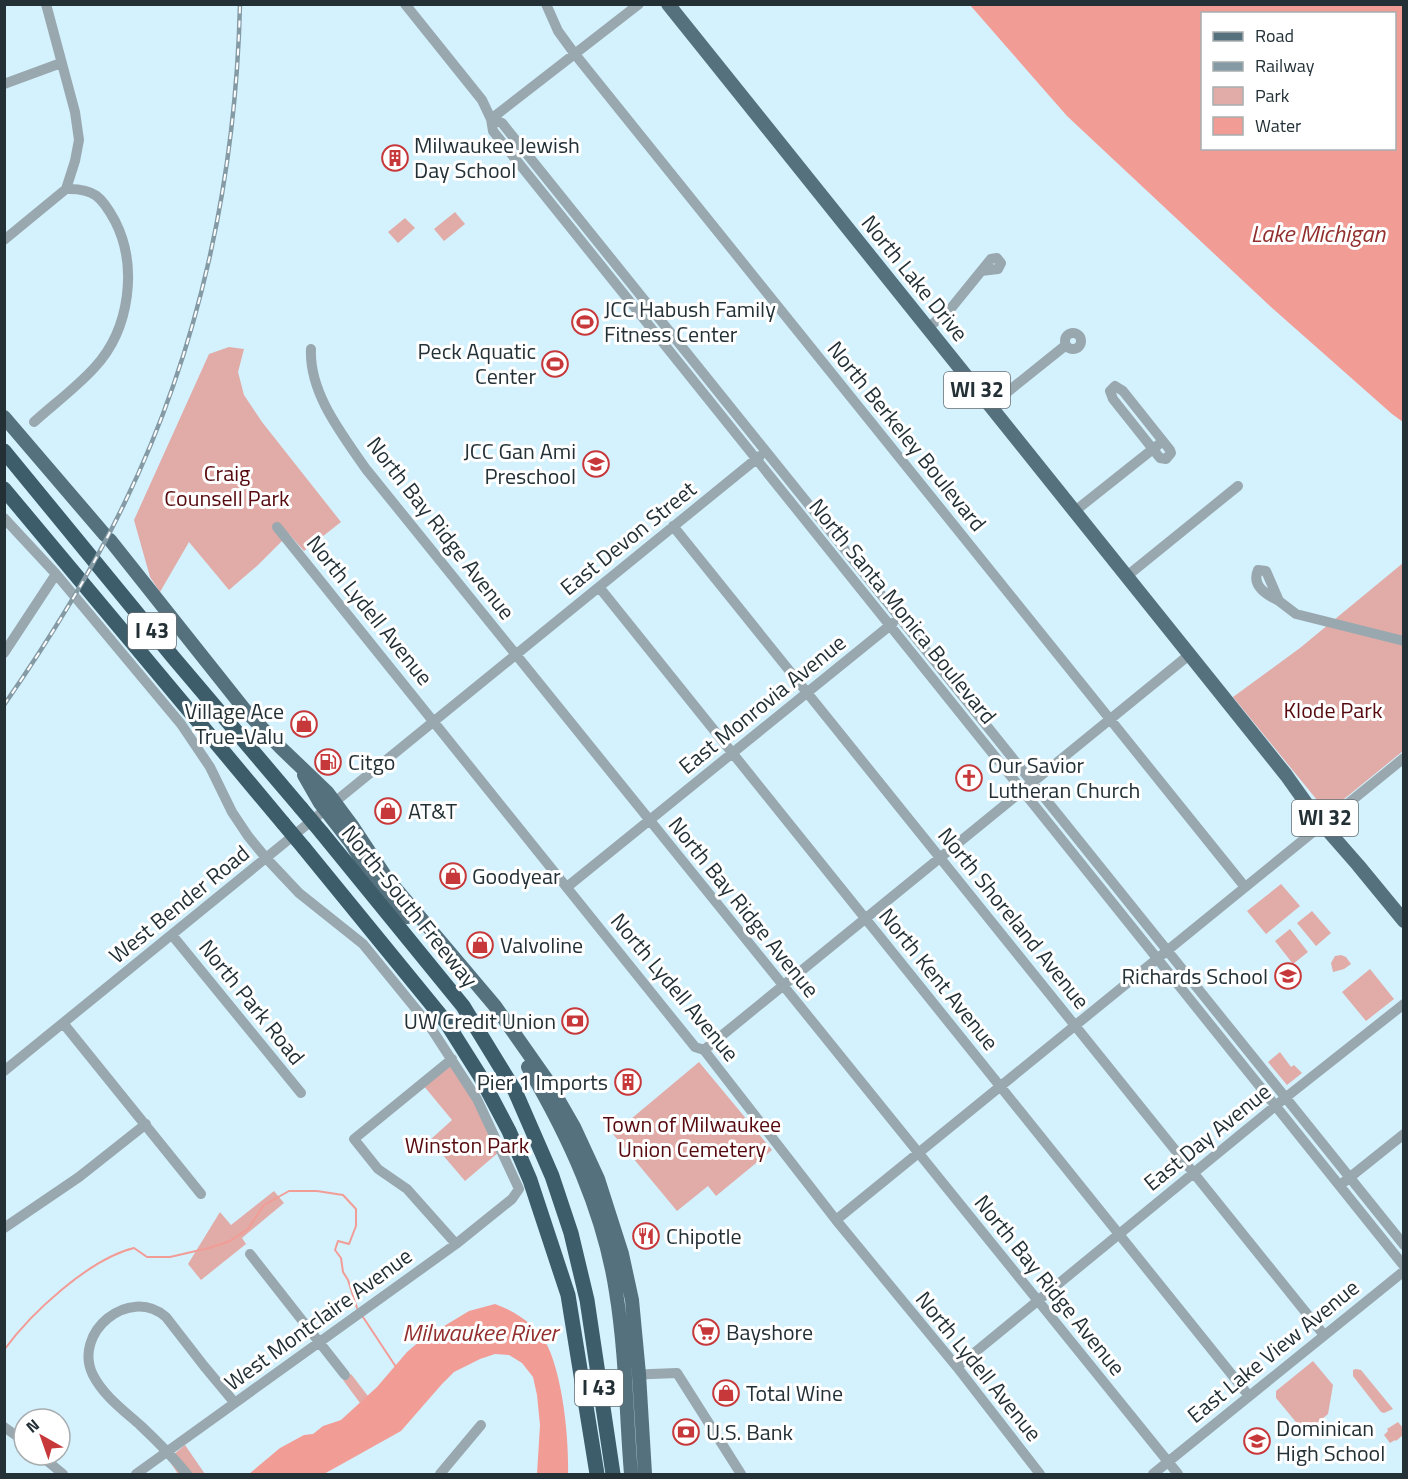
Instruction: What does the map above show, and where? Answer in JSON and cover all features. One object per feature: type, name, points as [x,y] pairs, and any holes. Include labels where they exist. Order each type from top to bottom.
[{"type":"highway","name":"North-South Freeway","points":[[4,452],[439,974],[463,1006],[515,1091],[552,1176],[571,1233],[587,1300],[613,1474]]},
{"type":"highway","name":"North-South Freeway","points":[[4,489],[446,1022],[480,1076],[509,1131],[530,1180],[568,1295],[597,1474]]},
{"type":"main road","name":"North Lake Drive","points":[[668,4],[1404,921]]},
{"type":"main road","points":[[4,417],[108,537],[226,687],[273,740],[299,765],[331,807],[379,885],[498,1024],[541,1090],[588,1184],[606,1246],[633,1375],[645,1474]]},
{"type":"main road","points":[[631,1474],[633,1375]]},
{"type":"street","points":[[4,240],[66,189],[79,140],[75,112],[46,4]]},
{"type":"street","name":"North Santa Monica Boulevard","points":[[405,4],[482,100],[491,118],[493,131],[889,626],[1167,950],[1404,1245]]},
{"type":"street","name":"North Berkeley Boulevard","points":[[546,4],[558,31],[574,53],[1245,887]]},
{"type":"street","points":[[491,118],[639,4]]},
{"type":"street","points":[[4,84],[61,63]]},
{"type":"street","name":"North Santa Monica Boulevard","points":[[491,118],[502,123],[900,616],[1157,958],[1404,1269]]},
{"type":"street","points":[[34,422],[96,366],[112,342],[124,313],[128,284],[127,255],[118,227],[106,205],[98,195],[90,191],[78,188],[66,189]]},
{"type":"street","points":[[928,328],[952,307],[981,272]]},
{"type":"street","points":[[990,406],[1066,345]]},
{"type":"street","name":"North Bay Ridge Avenue","points":[[311,348],[310,365],[324,402],[366,469],[1178,1474]]},
{"type":"street","points":[[1118,386],[1123,391],[1162,441],[1171,453],[1169,457],[1163,459],[1113,399],[1110,391],[1112,388],[1118,386]]},
{"type":"street","points":[[1075,511],[1162,441]]},
{"type":"street","name":"East Devon Street","points":[[434,721],[766,452]]},
{"type":"street","points":[[1127,576],[1238,486]]},
{"type":"street","points":[[4,518],[56,574],[182,724],[210,766],[232,812],[248,836],[283,879],[363,944],[429,1025],[452,1059],[354,1139],[378,1169],[407,1189],[456,1244]]},
{"type":"street","name":"North Shoreland Avenue","points":[[673,526],[1324,1335]]},
{"type":"street","name":"North Lydell Avenue","points":[[277,527],[695,1047],[704,1050],[836,1220],[957,1367],[1041,1474]]},
{"type":"street","points":[[4,653],[56,574]]},
{"type":"street","name":"North Kent Avenue","points":[[599,587],[1249,1396]]},
{"type":"street","points":[[1279,601],[1291,611],[1304,617],[1404,641]]},
{"type":"street","name":"East Monrovia Avenue","points":[[567,888],[900,616]]},
{"type":"street","points":[[704,1050],[1189,655]]},
{"type":"street","name":"West Bender Road","points":[[4,1071],[434,721]]},
{"type":"street","points":[[836,1220],[1074,1024],[1403,761]]},
{"type":"street","name":"North Park Road","points":[[172,935],[301,1093]]},
{"type":"street","name":"East Day Avenue","points":[[957,1367],[1285,1098],[1404,1004]]},
{"type":"street","points":[[63,1023],[201,1194]]},
{"type":"street","name":"West Montclaire Avenue","points":[[136,1474],[456,1244],[519,1191],[518,1184],[488,1119],[452,1059]]},
{"type":"street","points":[[4,1227],[79,1177],[146,1124]]},
{"type":"street","points":[[1339,1186],[1404,1134]]},
{"type":"street","points":[[250,1254],[345,1375]]},
{"type":"street","name":"East Lake View Avenue","points":[[1153,1474],[1404,1269]]},
{"type":"street","points":[[187,1474],[168,1451],[109,1397],[92,1372],[88,1356],[96,1332],[115,1313],[137,1305],[150,1306],[166,1317],[234,1402]]},
{"type":"street","points":[[633,1375],[677,1373],[738,1474]]},
{"type":"street","points":[[440,1474],[481,1425]]},
{"type":"green space","points":[[455,212],[465,224],[444,241],[434,229]]},
{"type":"green space","points":[[405,218],[415,228],[398,243],[388,232]]},
{"type":"green space","name":"Craig Counsell Park","points":[[229,347],[244,349],[238,372],[244,395],[262,422],[341,522],[304,551],[289,534],[229,590],[189,542],[160,592],[150,577],[134,520],[209,354]]},
{"type":"green space","name":"Klode Park","points":[[1403,563],[1403,751],[1333,808],[1326,811],[1233,697],[1300,648]]},
{"type":"green space","points":[[1281,884],[1300,906],[1266,934],[1247,911]]},
{"type":"green space","points":[[1312,911],[1331,933],[1316,946],[1297,923]]},
{"type":"green space","points":[[1290,929],[1308,952],[1293,964],[1275,941]]},
{"type":"green space","points":[[1335,956],[1346,957],[1351,964],[1333,972],[1331,963]]},
{"type":"green space","points":[[1370,969],[1394,999],[1366,1021],[1342,992]]},
{"type":"green space","points":[[1280,1052],[1291,1067],[1294,1065],[1302,1073],[1287,1085],[1268,1062]]},
{"type":"green space","name":"Town of Milwaukee Union Cemetery","points":[[699,1062],[772,1150],[716,1196],[708,1186],[677,1211],[613,1134]]},
{"type":"green space","name":"Winston Park","points":[[452,1067],[474,1102],[499,1152],[465,1181],[430,1140],[452,1120],[423,1085]]},
{"type":"green space","points":[[274,1191],[284,1203],[242,1238],[246,1244],[201,1280],[188,1264],[220,1212],[231,1225]]},
{"type":"green space","points":[[1313,1361],[1333,1385],[1328,1414],[1305,1433],[1276,1398],[1276,1391]]},
{"type":"green space","points":[[1353,1370],[1361,1370],[1393,1409],[1381,1412],[1353,1376]]},
{"type":"green space","points":[[351,1374],[368,1396],[360,1403],[343,1380]]},
{"type":"green space","points":[[1398,1422],[1403,1428],[1403,1435],[1390,1443],[1384,1435],[1387,1429]]},
{"type":"green space","points":[[185,1445],[205,1474],[178,1474],[168,1459]]},
{"type":"water","name":"Lake Michigan","points":[[970,5],[1403,5],[1403,422],[1271,307],[1067,116]]},
{"type":"water","name":"Milwaukee River","points":[[495,1304],[525,1320],[544,1339],[548,1347],[558,1375],[564,1409],[568,1474],[537,1474],[540,1425],[533,1377],[522,1363],[509,1355],[495,1354],[454,1372],[401,1431],[324,1474],[249,1474],[280,1448],[304,1435],[313,1434],[323,1426],[341,1420],[377,1387],[407,1352],[421,1340],[469,1311]]},
{"type":"waterway","points":[[4,1350],[45,1304],[98,1263],[134,1248],[147,1257],[170,1257],[230,1241],[248,1229],[264,1205],[289,1191],[317,1191],[343,1195],[356,1209],[356,1226],[349,1244],[338,1241],[335,1250],[341,1258],[343,1272],[357,1308]]},
{"type":"waterway","points":[[363,1317],[396,1367]]},
{"type":"railway","points":[[4,705],[69,606],[98,555],[125,502],[174,383],[193,322],[222,196],[231,132],[240,4]]},
{"type":"place","name":"Milwaukee Jewish Day School","points":[[395,158]]},
{"type":"place","name":"JCC Habush Family Fitness Center","points":[[585,322]]},
{"type":"place","name":"Peck Aquatic Center","points":[[555,364]]},
{"type":"place","name":"JCC Gan Ami Preschool","points":[[596,464]]},
{"type":"place","name":"Village Ace True-Valu","points":[[304,724]]},
{"type":"place","name":"Citgo","points":[[328,762]]},
{"type":"place","name":"Our Savior Lutheran Church","points":[[969,778]]},
{"type":"place","name":"AT&T","points":[[388,811]]},
{"type":"place","name":"Goodyear","points":[[453,876]]},
{"type":"place","name":"Valvoline","points":[[480,945]]},
{"type":"place","name":"Richards School","points":[[1288,976]]},
{"type":"place","name":"UW Credit Union","points":[[575,1021]]},
{"type":"place","name":"Pier 1 Imports","points":[[628,1082]]},
{"type":"place","name":"Chipotle","points":[[646,1236]]},
{"type":"place","name":"Bayshore","points":[[706,1332]]},
{"type":"place","name":"Total Wine","points":[[726,1393]]},
{"type":"place","name":"U.S. Bank","points":[[686,1432]]},
{"type":"place","name":"Dominican High School","points":[[1257,1441]]}]
